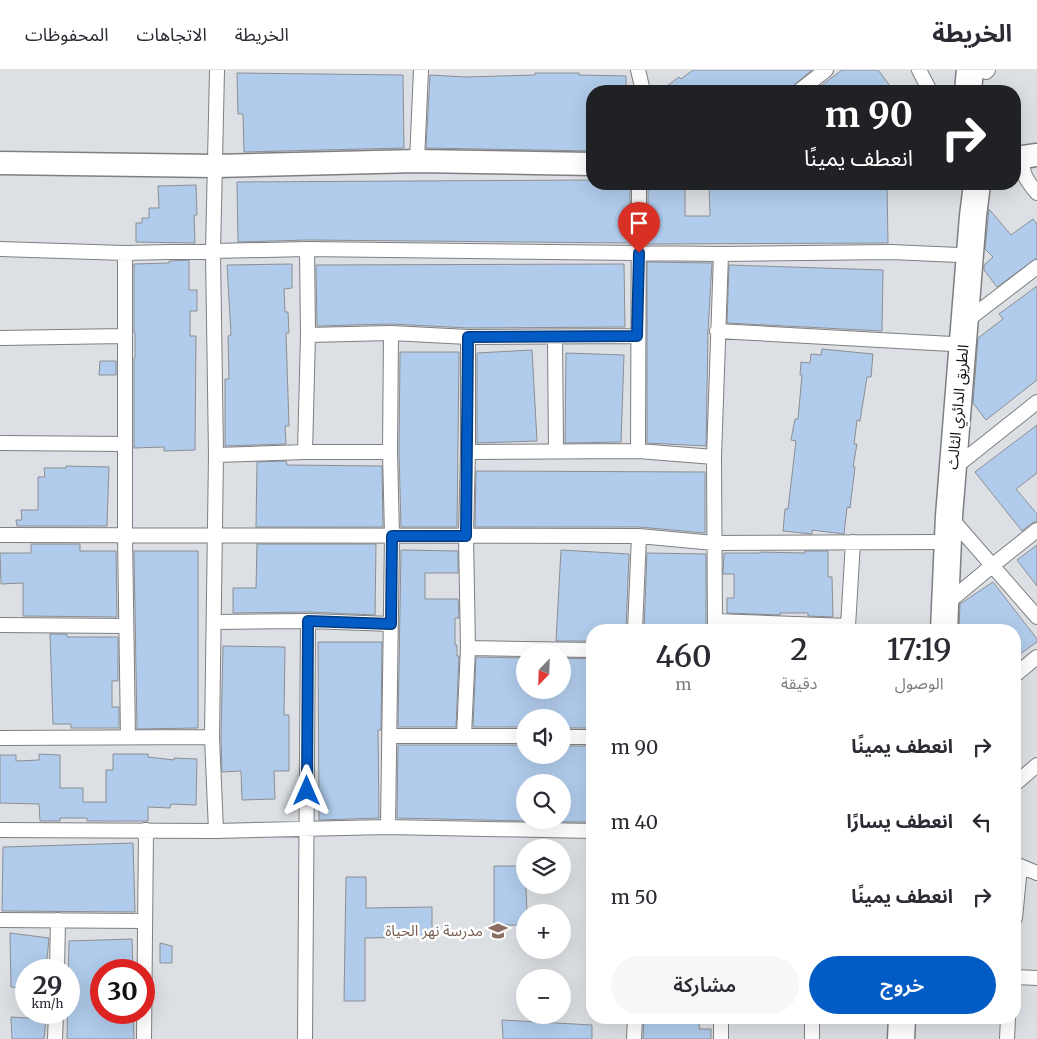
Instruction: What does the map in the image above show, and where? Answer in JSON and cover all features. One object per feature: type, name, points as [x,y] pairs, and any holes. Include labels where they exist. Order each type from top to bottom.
[{"type":"highway","points":[[974,85],[983,75]]},
{"type":"highway","name":"الطريق الدائري الثالث","points":[[929,624],[959,255],[961,190]]},
{"type":"highway","name":"الطريق الدائري الثالث","points":[[944,624],[949,516],[976,190]]},
{"type":"highway","points":[[901,1039],[902,1024]]},
{"type":"highway","points":[[917,1039],[918,1024]]},
{"type":"main road","points":[[0,163],[215,166],[416,161],[586,164]]},
{"type":"street","points":[[216,830],[212,737],[216,454],[213,252],[217,70]]},
{"type":"street","points":[[416,161],[421,70]]},
{"type":"street","points":[[638,70],[643,85]]},
{"type":"street","points":[[807,85],[826,70]]},
{"type":"street","points":[[919,70],[927,85]]},
{"type":"street","points":[[1025,151],[1023,173],[1037,193]]},
{"type":"street","points":[[638,451],[639,190]]},
{"type":"street","points":[[305,452],[308,335],[306,248]]},
{"type":"street","points":[[0,249],[125,253],[306,248],[721,254],[891,252],[959,255]]},
{"type":"street","points":[[125,253],[124,444],[128,737]]},
{"type":"street","points":[[715,624],[714,457],[721,254]]},
{"type":"street","points":[[965,322],[1037,267]]},
{"type":"street","points":[[717,331],[952,344]]},
{"type":"street","points":[[308,335],[391,333],[468,337],[637,336]]},
{"type":"street","points":[[388,826],[391,736],[391,333]]},
{"type":"street","points":[[0,338],[124,336]]},
{"type":"street","points":[[555,336],[556,451]]},
{"type":"street","points":[[464,735],[468,648],[466,536],[468,337]]},
{"type":"street","points":[[953,469],[1037,402]]},
{"type":"street","points":[[0,443],[124,444]]},
{"type":"street","points":[[468,452],[638,451],[714,457]]},
{"type":"street","points":[[216,454],[390,452]]},
{"type":"street","points":[[949,516],[1037,617]]},
{"type":"street","points":[[946,604],[1037,530]]},
{"type":"street","points":[[0,535],[639,536],[714,543],[936,542]]},
{"type":"street","points":[[635,624],[639,536]]},
{"type":"street","points":[[848,624],[853,542]]},
{"type":"street","points":[[214,622],[308,621],[391,624]]},
{"type":"street","points":[[306,1039],[308,621]]},
{"type":"street","points":[[0,625],[126,626]]},
{"type":"street","points":[[468,648],[586,650]]},
{"type":"street","points":[[1021,670],[1037,657]]},
{"type":"street","points":[[391,736],[516,736]]},
{"type":"street","points":[[0,738],[212,737]]},
{"type":"street","points":[[571,737],[586,737]]},
{"type":"street","points":[[1021,779],[1037,765]]},
{"type":"street","points":[[0,830],[216,830],[388,826],[586,831]]},
{"type":"street","points":[[144,1039],[146,830]]},
{"type":"street","points":[[1021,866],[1037,873]]},
{"type":"street","points":[[0,920],[144,921]]},
{"type":"street","points":[[57,959],[58,920]]},
{"type":"street","points":[[1021,977],[1037,978]]},
{"type":"street","points":[[55,1039],[56,1024]]},
{"type":"street","points":[[634,1039],[635,1024]]},
{"type":"street","points":[[721,1024],[721,1039]]},
{"type":"street","points":[[812,1024],[812,1039]]},
{"type":"street","points":[[1007,1039],[1008,1024]]},
{"type":"building","points":[[693,70],[812,70],[794,85],[668,85],[679,77],[681,79]]},
{"type":"building","points":[[842,70],[878,70],[889,85],[822,85]]},
{"type":"building","points":[[237,73],[403,75],[404,148],[244,152],[243,114],[238,114]]},
{"type":"building","points":[[535,73],[579,73],[579,75],[626,76],[626,85],[586,85],[586,151],[426,148],[430,75],[466,77],[535,75]]},
{"type":"building","points":[[586,180],[586,190],[630,190],[630,243],[307,240],[238,242],[237,182]]},
{"type":"building","points":[[196,185],[197,215],[194,215],[195,243],[136,242],[136,223],[142,223],[142,218],[149,218],[149,208],[159,208],[158,186]]},
{"type":"building","points":[[648,190],[685,190],[685,216],[710,216],[709,190],[887,190],[888,243],[648,244]]},
{"type":"building","points":[[989,209],[1011,235],[1033,219],[1037,224],[1037,258],[997,287],[984,270],[984,265],[993,257],[985,249]]},
{"type":"building","points":[[189,260],[189,290],[197,290],[197,311],[190,311],[190,336],[196,336],[195,450],[164,451],[164,447],[134,448],[134,264],[169,263],[169,261]]},
{"type":"building","points":[[647,262],[712,263],[708,331],[706,446],[647,443]]},
{"type":"building","points":[[292,264],[292,288],[284,289],[285,312],[288,312],[289,333],[286,333],[289,426],[285,426],[286,444],[225,446],[225,379],[229,379],[228,336],[231,335],[227,265]]},
{"type":"building","points":[[624,264],[625,327],[468,328],[391,324],[317,326],[316,265]]},
{"type":"building","points":[[729,265],[883,270],[882,331],[727,323]]},
{"type":"building","points":[[1037,286],[1037,380],[986,420],[973,403],[978,338],[1003,319],[999,314]]},
{"type":"building","points":[[822,349],[873,354],[871,377],[867,377],[860,421],[857,420],[854,444],[857,444],[853,467],[855,467],[850,508],[847,507],[844,534],[812,530],[812,534],[783,531],[785,509],[788,509],[796,441],[791,440],[795,419],[798,419],[802,375],[800,375],[801,362],[810,363],[811,354],[821,355]]},
{"type":"building","points":[[532,350],[537,441],[477,443],[477,353]]},
{"type":"building","points":[[400,352],[459,352],[457,527],[401,527],[399,452]]},
{"type":"building","points":[[566,353],[624,355],[621,442],[565,443]]},
{"type":"building","points":[[100,361],[116,361],[116,375],[99,375]]},
{"type":"building","points":[[1037,425],[1037,473],[1016,489],[1037,514],[1037,521],[1022,531],[975,472]]},
{"type":"building","points":[[286,461],[287,465],[382,466],[383,527],[256,527],[257,462]]},
{"type":"building","points":[[66,466],[109,467],[107,526],[17,526],[16,520],[22,520],[21,510],[38,510],[38,477],[45,477],[44,468],[66,468]]},
{"type":"building","points":[[476,471],[705,472],[705,533],[639,527],[475,527]]},
{"type":"building","points":[[31,544],[80,544],[80,551],[116,551],[117,617],[23,616],[23,583],[1,584],[0,553],[31,553]]},
{"type":"building","points":[[257,544],[376,544],[375,615],[308,612],[233,613],[233,588],[256,588]]},
{"type":"building","points":[[1037,545],[1037,586],[1017,560]]},
{"type":"building","points":[[401,550],[458,551],[458,573],[425,573],[425,599],[458,599],[459,618],[455,618],[455,645],[457,645],[457,656],[459,656],[456,727],[398,727]]},
{"type":"building","points":[[561,550],[629,554],[626,624],[586,624],[586,641],[556,641]]},
{"type":"building","points":[[134,551],[198,551],[198,728],[137,729]]},
{"type":"building","points":[[805,551],[828,551],[828,577],[832,577],[833,617],[808,616],[808,613],[780,613],[780,615],[727,613],[727,598],[734,598],[734,574],[723,574],[724,553],[805,553]]},
{"type":"building","points":[[647,553],[706,554],[706,624],[644,624]]},
{"type":"building","points":[[993,582],[1037,639],[1037,642],[1021,653],[1021,624],[959,624],[960,604]]},
{"type":"building","points":[[50,634],[67,634],[67,637],[118,637],[118,681],[112,681],[112,707],[119,707],[119,728],[71,728],[71,724],[53,724]]},
{"type":"building","points":[[318,642],[382,642],[381,730],[378,730],[379,818],[319,820]]},
{"type":"building","points":[[223,646],[285,647],[284,715],[289,715],[289,771],[274,771],[275,799],[242,800],[241,771],[222,772]]},
{"type":"building","points":[[476,657],[516,658],[516,699],[571,699],[571,658],[586,659],[586,728],[571,728],[571,709],[516,709],[516,727],[473,727]]},
{"type":"building","points":[[398,745],[516,745],[516,764],[571,764],[571,746],[586,746],[586,822],[571,822],[571,774],[516,774],[516,821],[397,818]]},
{"type":"building","points":[[39,754],[60,755],[60,788],[83,788],[83,802],[106,802],[106,770],[113,770],[113,754],[148,754],[148,757],[174,760],[174,758],[197,759],[196,805],[171,804],[170,808],[148,807],[148,821],[87,821],[87,818],[60,818],[60,821],[40,821],[39,804],[0,803],[0,755],[16,755],[16,761],[39,760]]},
{"type":"building","points":[[133,843],[135,912],[2,911],[3,847]]},
{"type":"building","points":[[494,866],[516,866],[516,894],[526,894],[527,904],[516,904],[516,925],[494,925]]},
{"type":"building","points":[[346,877],[366,877],[366,908],[432,907],[432,937],[365,938],[365,1001],[344,1001]]},
{"type":"building","points":[[10,933],[49,938],[47,959],[15,959],[15,988],[11,987]]},
{"type":"building","points":[[132,939],[133,959],[90,959],[90,1024],[133,1024],[134,1039],[67,1039],[67,1024],[80,1024],[80,959],[69,959],[69,941]]},
{"type":"building","points":[[160,943],[172,946],[172,963],[160,963]]},
{"type":"building","points":[[11,1017],[15,1017],[15,1024],[46,1024],[44,1039],[12,1039]]},
{"type":"building","points":[[502,1020],[516,1021],[516,1024],[592,1025],[592,1039],[503,1039]]},
{"type":"building","points":[[644,1024],[699,1024],[699,1029],[711,1029],[711,1039],[643,1039]]},
{"type":"place","name":"مدرسة نهر الحياة","points":[[498,931]]},
{"type":"route","points":[[307,791],[308,621],[391,624],[392,536],[466,536],[468,337],[637,336],[639,253]]}]
